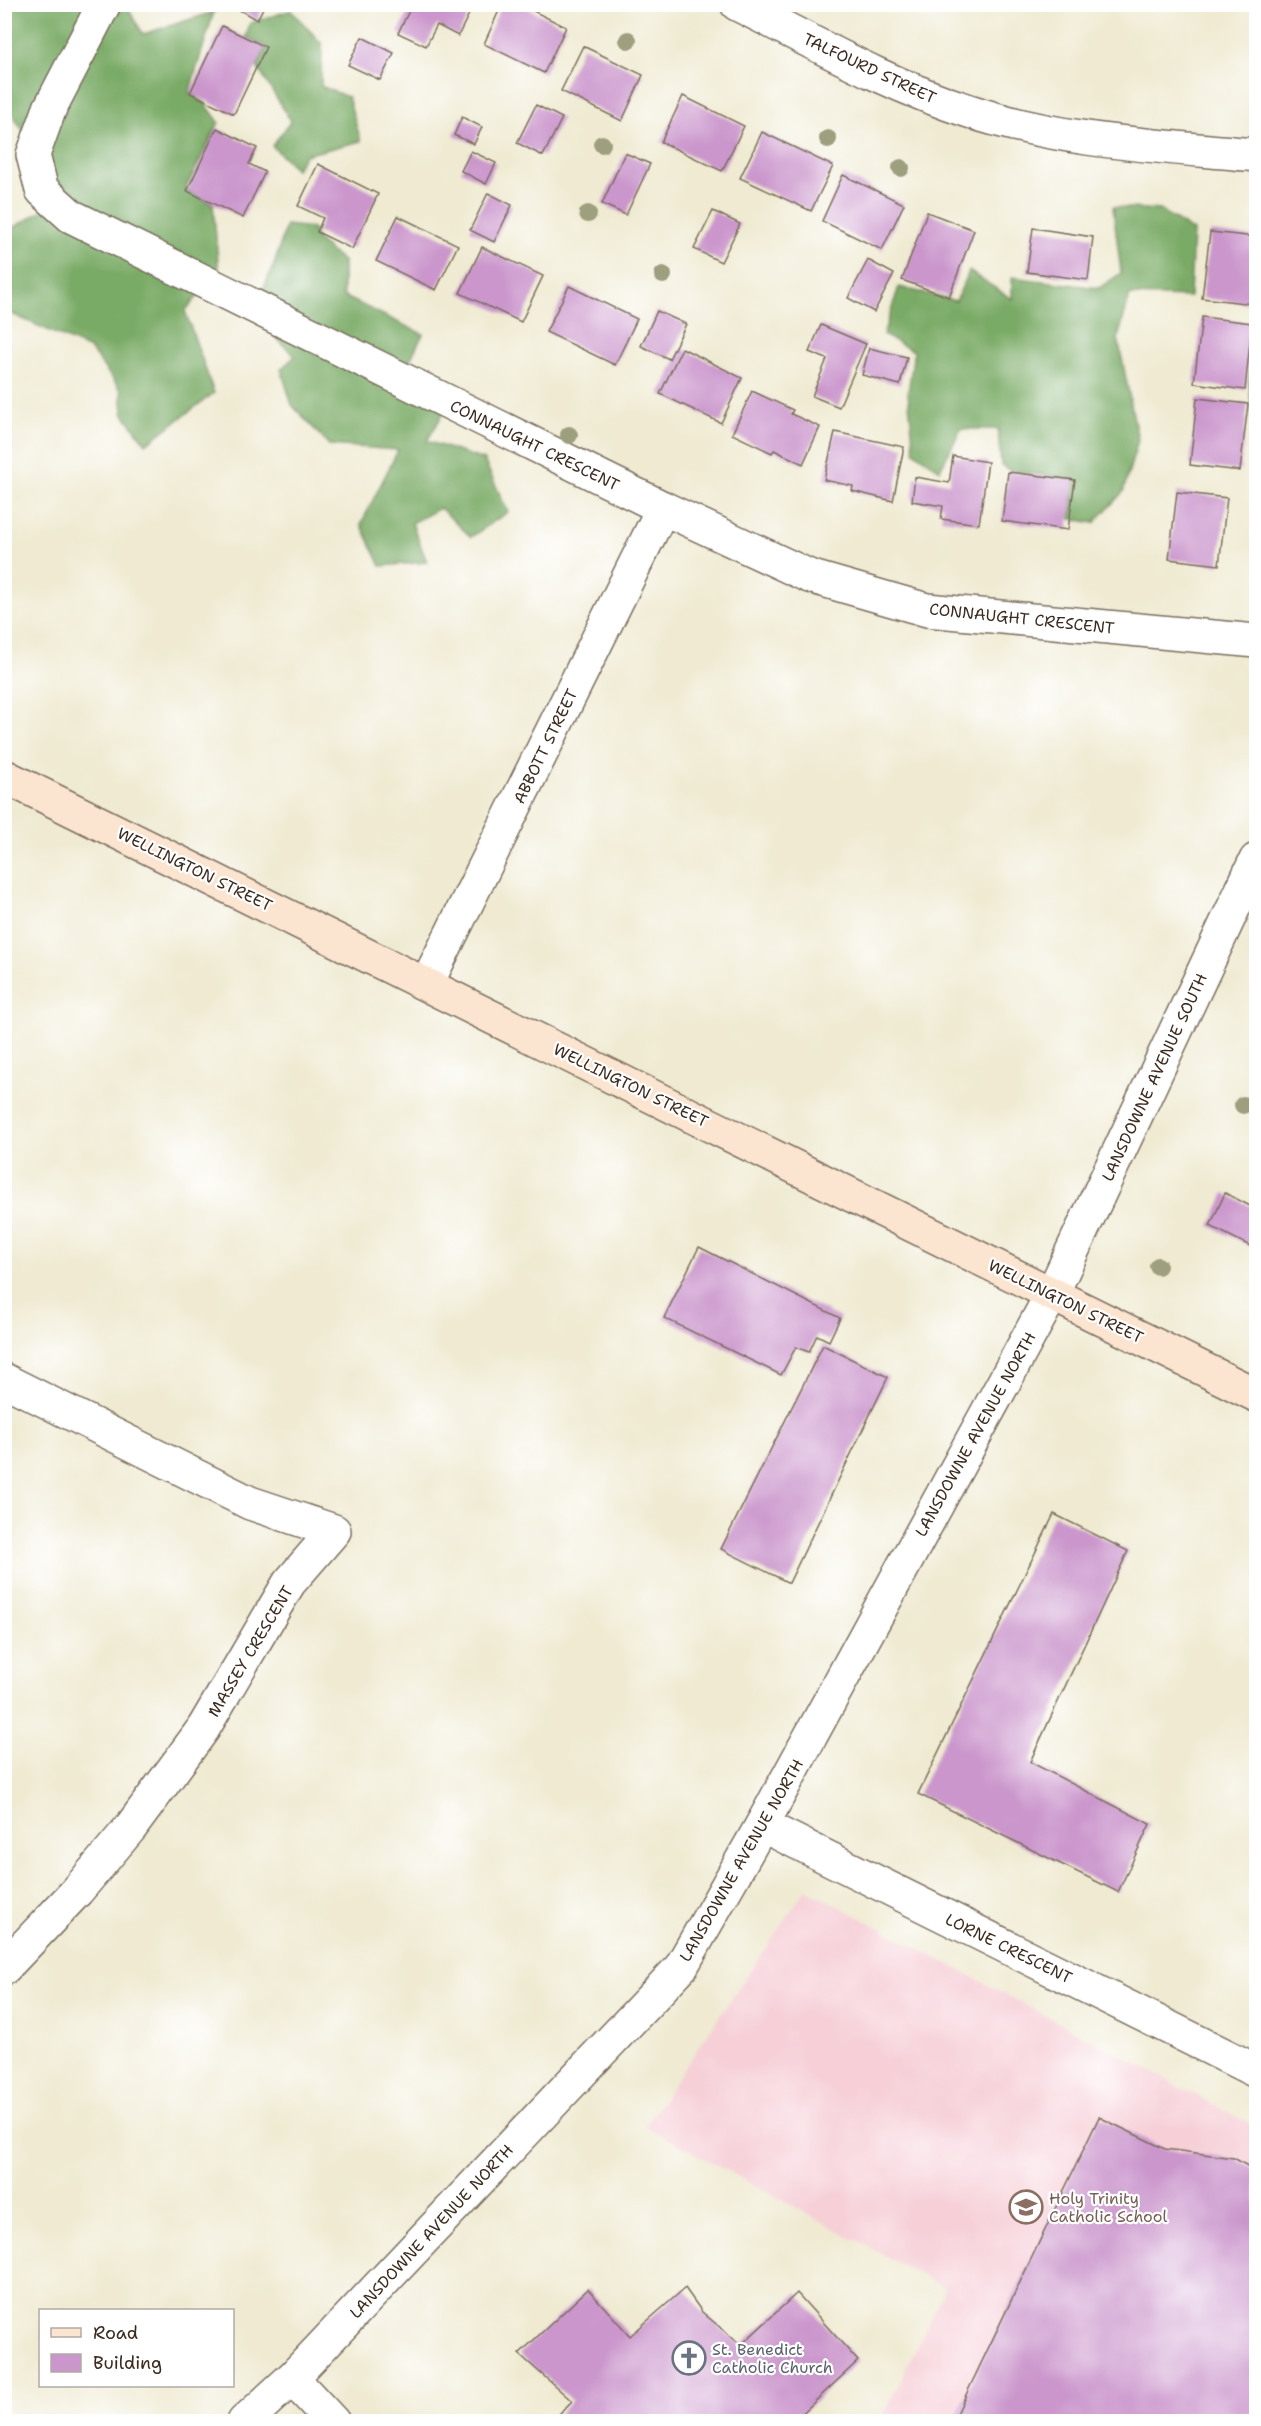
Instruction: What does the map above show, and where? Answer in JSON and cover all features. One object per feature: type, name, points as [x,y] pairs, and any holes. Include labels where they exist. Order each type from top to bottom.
[{"type":"main road","name":"WELLINGTON STREET","points":[[4,776],[1257,1395]]},
{"type":"street","name":"CONNAUGHT CRESCENT","points":[[104,4],[50,108],[33,155],[42,190],[71,216],[663,508],[809,576],[927,610],[1257,641]]},
{"type":"street","name":"TALFOURD STREET","points":[[737,4],[910,90],[970,112],[1054,133],[1257,155]]},
{"type":"street","name":"ABBOTT STREET","points":[[427,983],[663,508]]},
{"type":"street","name":"LANSDOWNE AVENUE SOUTH","points":[[1052,1294],[1257,860]]},
{"type":"street","name":"LANSDOWNE AVENUE NORTH","points":[[244,2421],[292,2378],[681,1967],[762,1825],[1052,1294]]},
{"type":"street","name":"MASSEY CRESCENT","points":[[4,1380],[250,1503],[334,1532],[289,1583],[203,1729],[131,1827],[77,1891],[4,1968]]},
{"type":"street","name":"LORNE CRESCENT","points":[[762,1825],[1257,2071]]},
{"type":"street","points":[[292,2378],[333,2421]]},
{"type":"shaded area","name":"Holy Trinity Catholic School","points":[[806,1889],[1256,2127],[1256,2421],[881,2421],[945,2288],[645,2126]]},
{"type":"green space","points":[[5,5],[126,5],[143,34],[214,12],[189,93],[205,103],[219,122],[185,190],[213,204],[219,272],[185,311],[214,393],[146,444],[123,413],[121,390],[90,349],[5,311],[4,221],[11,229],[65,198],[5,102]]},
{"type":"green space","points":[[291,10],[322,44],[321,86],[348,97],[361,141],[305,155],[296,169],[272,146],[291,121],[257,67],[266,47],[246,37],[250,23]]},
{"type":"green space","points":[[1113,207],[1160,210],[1193,231],[1190,297],[1130,295],[1118,338],[1138,440],[1123,492],[1094,523],[1071,519],[1075,479],[1009,470],[1001,465],[998,429],[961,429],[940,470],[914,451],[908,393],[914,351],[883,335],[899,287],[956,301],[969,271],[1012,299],[1012,277],[1099,288],[1121,273]]},
{"type":"green space","points":[[286,225],[312,228],[318,241],[343,261],[343,296],[423,334],[409,362],[454,395],[427,441],[484,460],[508,512],[471,537],[440,508],[412,523],[427,562],[381,566],[361,524],[398,450],[329,445],[292,405],[281,369],[295,356],[275,337],[258,301],[275,262]]},
{"type":"green space","points":[[1256,311],[1256,435],[1255,435],[1249,383]]},
{"type":"building","points":[[229,4],[265,4],[257,20]]},
{"type":"building","points":[[401,4],[474,4],[458,36],[437,25],[426,46],[398,33],[410,9]]},
{"type":"building","points":[[502,4],[519,4],[566,27],[544,73],[484,44]]},
{"type":"building","points":[[222,26],[266,47],[234,114],[190,93]]},
{"type":"building","points":[[362,37],[394,53],[380,80],[348,65]]},
{"type":"building","points":[[583,46],[643,75],[622,121],[561,91]]},
{"type":"building","points":[[683,96],[744,126],[722,171],[661,142]]},
{"type":"building","points":[[536,105],[562,118],[543,156],[517,143]]},
{"type":"building","points":[[462,117],[482,127],[474,144],[454,135]]},
{"type":"building","points":[[217,128],[257,148],[249,164],[265,172],[243,218],[187,191]]},
{"type":"building","points":[[762,132],[833,166],[811,211],[740,178]]},
{"type":"building","points":[[471,151],[496,163],[486,184],[461,171]]},
{"type":"building","points":[[625,153],[650,164],[626,215],[602,204]]},
{"type":"building","points":[[318,164],[378,194],[352,249],[317,232],[323,218],[298,206]]},
{"type":"building","points":[[843,175],[904,204],[882,250],[822,221]]},
{"type":"building","points":[[488,193],[512,205],[494,242],[470,230]]},
{"type":"building","points":[[713,211],[740,224],[721,262],[694,249]]},
{"type":"building","points":[[927,212],[974,230],[949,297],[902,280]]},
{"type":"building","points":[[398,216],[458,245],[436,290],[376,261]]},
{"type":"building","points":[[1033,228],[1093,237],[1088,280],[1027,272]]},
{"type":"building","points":[[1210,232],[1256,237],[1253,304],[1202,298]]},
{"type":"building","points":[[482,247],[543,276],[521,322],[460,293]]},
{"type":"building","points":[[868,260],[894,274],[874,312],[848,298]]},
{"type":"building","points":[[569,286],[637,319],[615,365],[546,332]]},
{"type":"building","points":[[657,311],[686,324],[669,359],[641,346]]},
{"type":"building","points":[[1202,317],[1252,323],[1245,390],[1194,383]]},
{"type":"building","points":[[821,325],[866,344],[839,407],[812,396],[827,359],[809,352]]},
{"type":"building","points":[[682,348],[742,378],[721,423],[660,394]]},
{"type":"building","points":[[869,348],[907,357],[900,385],[862,375]]},
{"type":"building","points":[[752,391],[793,410],[791,414],[820,427],[803,464],[774,450],[772,453],[732,434]]},
{"type":"building","points":[[1197,398],[1248,404],[1240,471],[1190,465]]},
{"type":"building","points":[[835,432],[904,447],[893,501],[852,491],[853,486],[824,480]]},
{"type":"building","points":[[953,456],[988,462],[979,524],[941,519],[943,506],[912,501],[915,477],[949,483]]},
{"type":"building","points":[[1008,472],[1075,480],[1068,530],[1002,521]]},
{"type":"building","points":[[1177,492],[1227,498],[1219,565],[1169,559]]},
{"type":"building","points":[[1225,1193],[1256,1209],[1256,1249],[1210,1226]]},
{"type":"building","points":[[699,1247],[840,1318],[829,1341],[817,1335],[809,1352],[796,1347],[781,1375],[664,1318]]},
{"type":"building","points":[[823,1345],[888,1377],[789,1583],[721,1549]]},
{"type":"building","points":[[1054,1514],[1128,1551],[1030,1762],[1150,1824],[1118,1892],[918,1794]]},
{"type":"building","points":[[1099,2117],[1165,2149],[1234,2158],[1256,2171],[1256,2422],[953,2422]]},
{"type":"building","name":"St. Benedict Catholic Church","points":[[685,2288],[702,2312],[741,2345],[797,2293],[858,2361],[793,2422],[551,2422],[572,2401],[519,2354],[588,2289],[630,2336]]},
{"type":"place","name":"Holy Trinity Catholic School","points":[[1026,2207]]},
{"type":"place","name":"St. Benedict Catholic Church","points":[[689,2358]]}]
